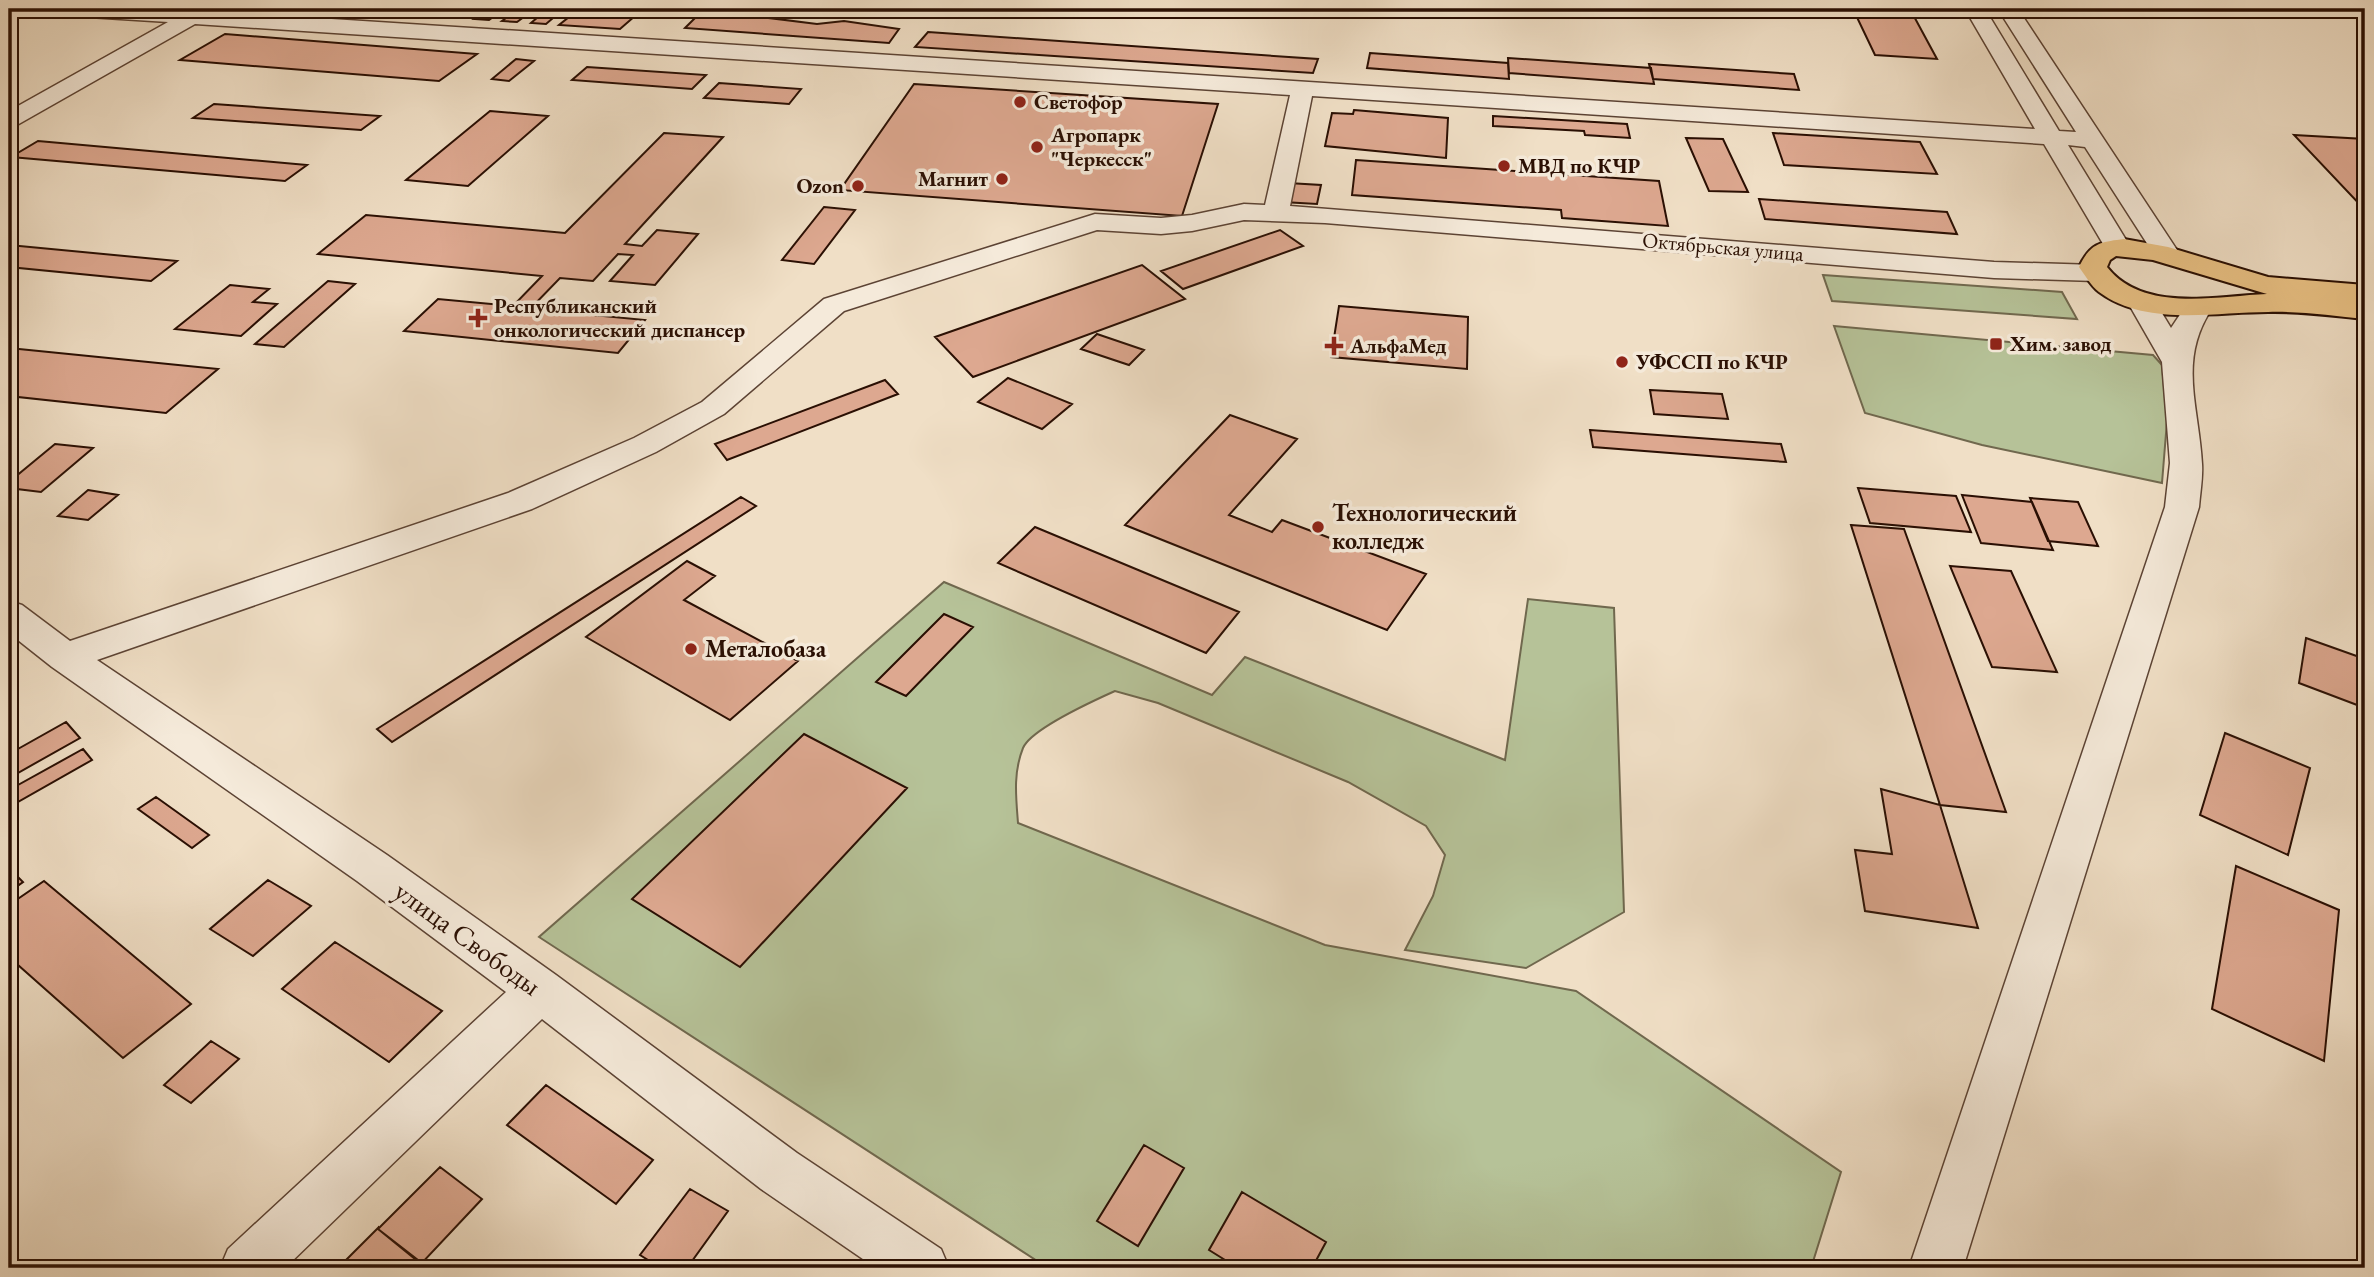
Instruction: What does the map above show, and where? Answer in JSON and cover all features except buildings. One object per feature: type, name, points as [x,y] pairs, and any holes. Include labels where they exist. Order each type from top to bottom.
[{"type":"main road","points":[[2365,294],[2271,286],[2197,265],[2166,253],[2119,248],[2098,255],[2092,267],[2107,284],[2141,300],[2169,307],[2277,303],[2365,310]]},
{"type":"main road","points":[[2197,265],[2210,274],[2221,291],[2219,298],[2205,306]]},
{"type":"street","points":[[57,9],[199,13],[1302,90],[2093,140]]},
{"type":"street","points":[[1975,9],[2119,248]]},
{"type":"street","points":[[2008,9],[2166,253]]},
{"type":"street","points":[[9,120],[199,13]]},
{"type":"street","points":[[1276,215],[1302,90]]},
{"type":"street","name":"Октябрьская улица","points":[[65,657],[520,500],[645,445],[713,408],[834,305],[1095,222],[1161,226],[1192,223],[1244,212],[1350,217],[2006,271],[2096,273]]},
{"type":"street","points":[[2141,300],[2176,361]]},
{"type":"street","points":[[1936,1268],[2182,507],[2186,465],[2176,361],[2183,329],[2205,306]]},
{"type":"street","name":"улица Свободы","points":[[9,614],[65,657],[372,868],[540,990],[779,1171],[922,1268]]},
{"type":"street","points":[[247,1268],[540,990]]},
{"type":"green space","points":[[1823,275],[2062,292],[2077,319],[1832,301]]},
{"type":"green space","points":[[1834,326],[2153,355],[2162,365],[2167,421],[2162,483],[1982,445],[1865,413]]},
{"type":"green space","points":[[944,582],[1212,695],[1245,657],[1505,760],[1528,599],[1614,608],[1624,912],[1526,968],[1405,950],[1433,896],[1445,855],[1426,826],[1348,782],[1158,703],[1115,691],[1064,716],[1028,740],[1020,757],[1016,776],[1018,823],[1325,945],[1576,991],[1841,1172],[1811,1268],[1048,1268],[539,937]]},
{"type":"place","name":"Светофор","points":[[1020,102]]},
{"type":"place","name":"Агропарк \"Черкесск\"","points":[[1037,147]]},
{"type":"place","name":"МВД по КЧР","points":[[1504,166]]},
{"type":"place","name":"Магнит","points":[[1002,179]]},
{"type":"place","name":"Ozon","points":[[858,186]]},
{"type":"place","name":"Республиканский онкологический диспансер","points":[[478,318]]},
{"type":"place","name":"Хим. завод","points":[[1996,344]]},
{"type":"place","name":"АльфаМед","points":[[1334,346]]},
{"type":"place","name":"УФССП по КЧР","points":[[1622,362]]},
{"type":"place","name":"Технологический колледж","points":[[1318,527]]},
{"type":"place","name":"Металобаза","points":[[691,649]]}]
